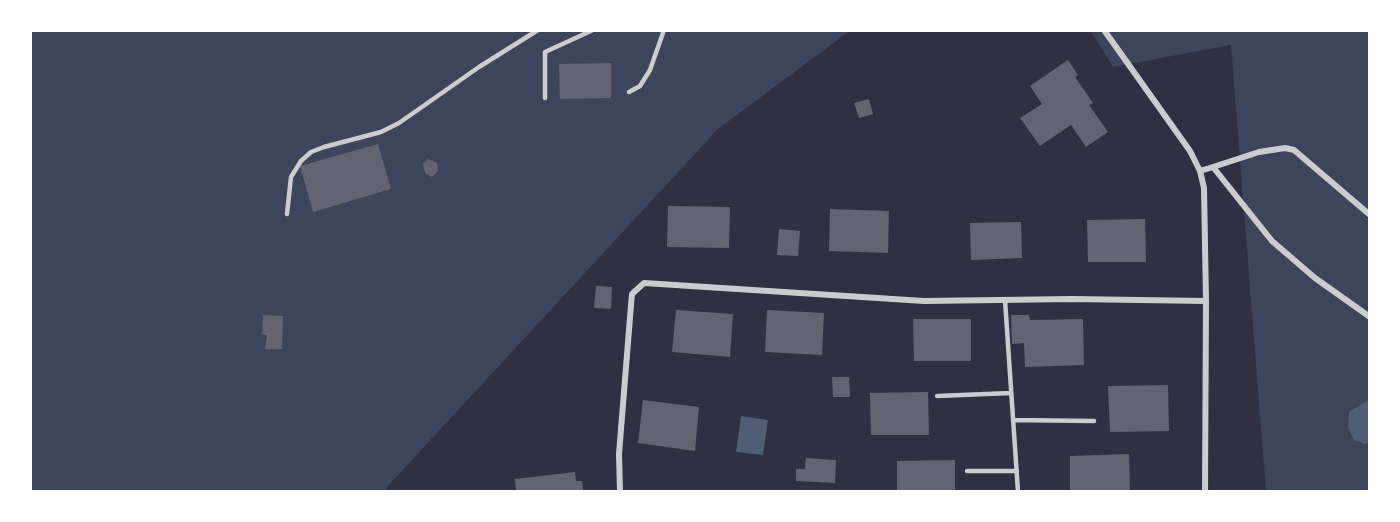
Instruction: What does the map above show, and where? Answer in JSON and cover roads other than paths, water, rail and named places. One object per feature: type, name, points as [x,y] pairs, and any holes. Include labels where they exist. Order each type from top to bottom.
[{"type":"street","points":[[1104,30],[1190,152],[1200,171],[1204,188],[1205,492]]},
{"type":"street","points":[[1200,171],[1259,152],[1285,147],[1294,150],[1370,215]]},
{"type":"street","points":[[1213,167],[1272,241],[1315,278],[1370,316]]},
{"type":"street","points":[[620,492],[619,454],[632,294],[644,283],[924,301],[1072,299],[1206,302]]},
{"type":"lane","points":[[287,214],[291,177],[301,161],[311,152],[381,132],[399,123],[479,67],[538,30]]},
{"type":"lane","points":[[545,98],[545,52],[593,30]]},
{"type":"lane","points":[[629,92],[640,86],[650,69],[664,30]]},
{"type":"lane","points":[[1005,300],[1018,492]]},
{"type":"lane","points":[[937,396],[1011,393]]},
{"type":"lane","points":[[1013,420],[1094,421]]},
{"type":"lane","points":[[967,471],[1017,471]]}]
